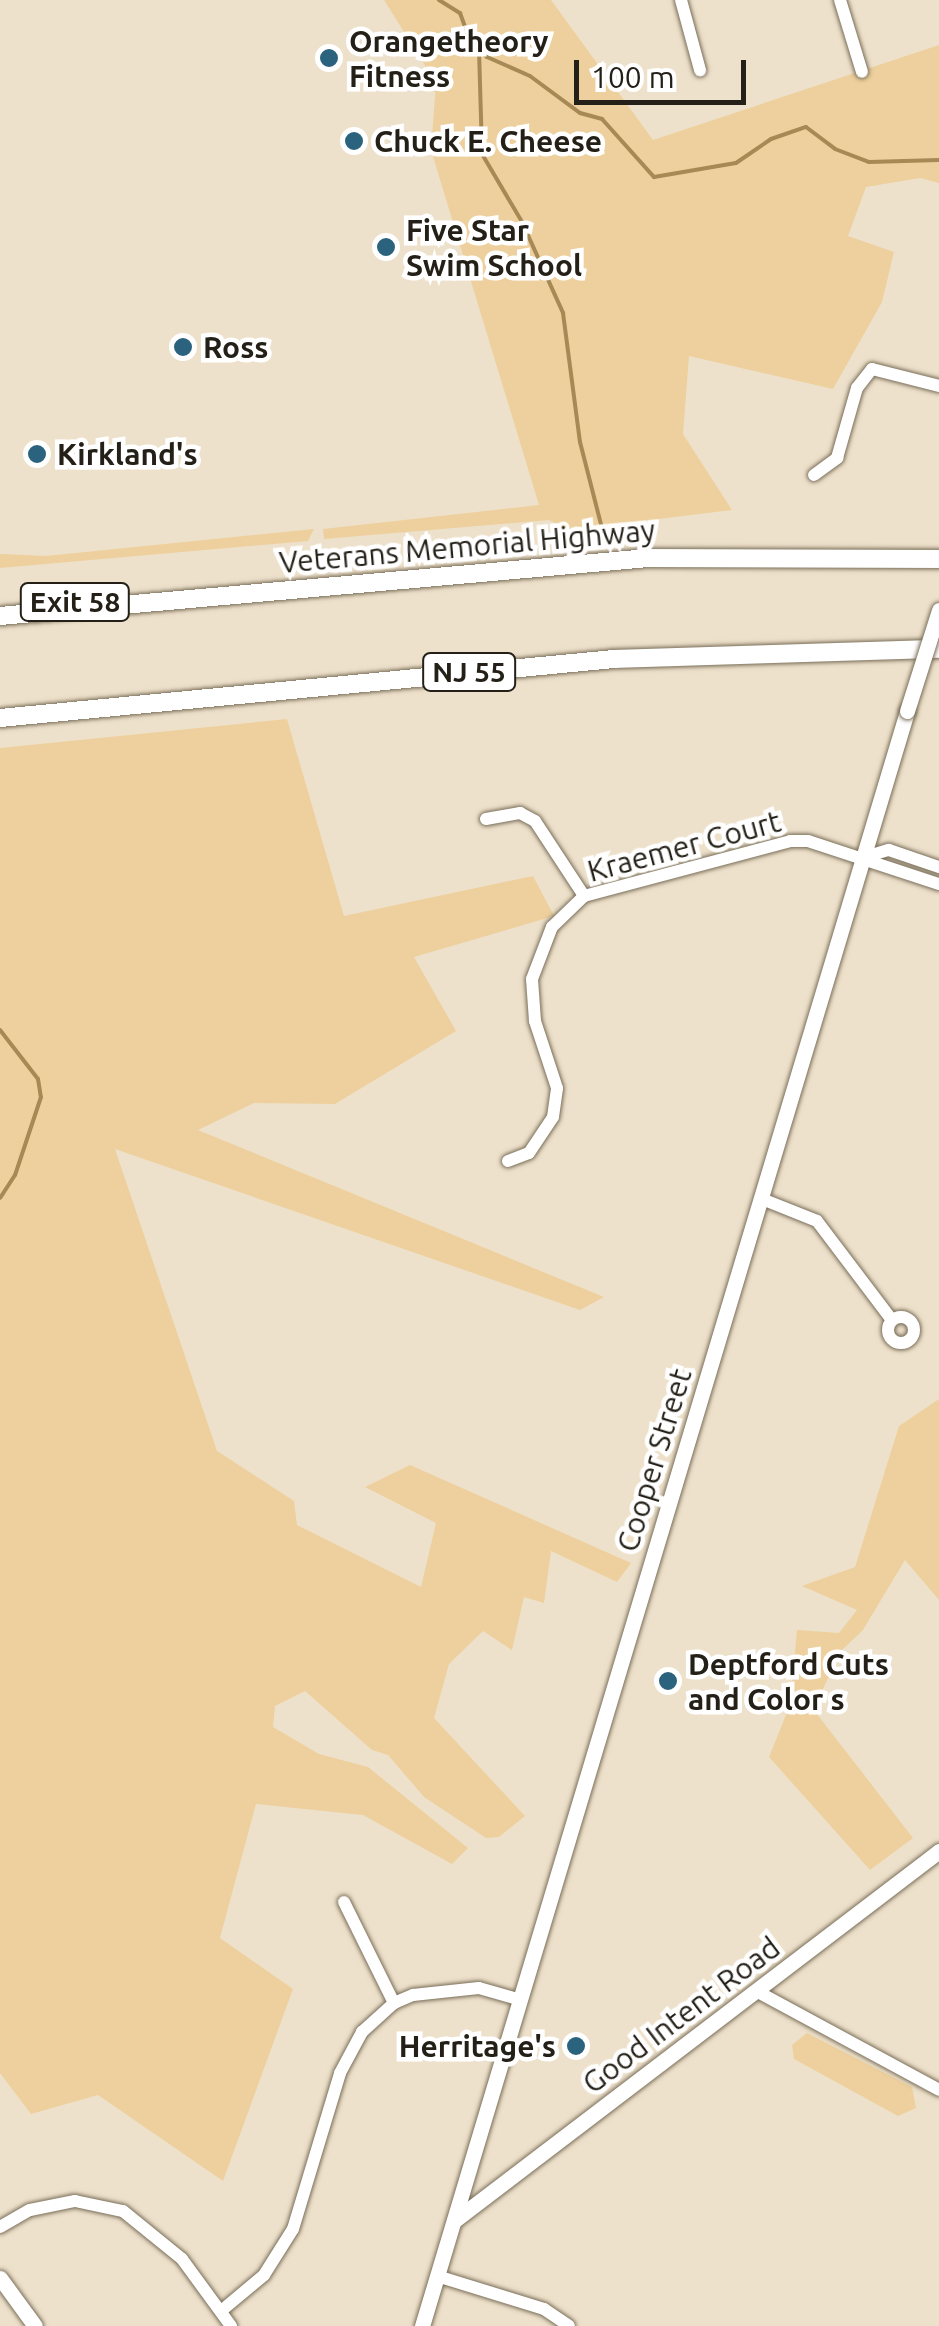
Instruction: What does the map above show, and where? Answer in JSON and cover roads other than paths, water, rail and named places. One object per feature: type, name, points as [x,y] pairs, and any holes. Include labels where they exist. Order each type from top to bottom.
[{"type":"highway","name":"Veterans Memorial Highway","points":[[0,616],[648,558],[939,560]]},
{"type":"highway","name":"Exit 58","points":[[0,607],[151,601]]},
{"type":"highway","name":"NJ 55","points":[[0,718],[614,660],[939,649]]},
{"type":"main road","name":"Cooper Street","points":[[422,2326],[939,610]]},
{"type":"main road","name":"Good Intent Road","points":[[454,2220],[939,1851]]},
{"type":"main road","points":[[0,2278],[35,2326]]},
{"type":"street","points":[[681,0],[700,70]]},
{"type":"street","points":[[840,0],[862,72]]},
{"type":"street","points":[[814,475],[837,458],[857,388],[872,369],[939,386]]},
{"type":"street","points":[[486,818],[520,813],[535,821],[584,896]]},
{"type":"street","name":"Kraemer Court","points":[[508,1161],[528,1152],[554,1118],[557,1088],[535,1021],[532,978],[552,927],[584,896],[790,841],[862,858]]},
{"type":"street","points":[[862,858],[889,850],[939,867]]},
{"type":"street","points":[[862,858],[939,884]]},
{"type":"street","points":[[762,1198],[817,1220],[892,1320]]},
{"type":"street","points":[[344,1902],[394,2002]]},
{"type":"street","points":[[221,2312],[283,2250],[350,2049],[394,2002],[479,1988],[518,1998]]},
{"type":"street","points":[[758,1992],[939,2090]]},
{"type":"street","points":[[0,2227],[30,2210],[74,2201],[123,2210],[156,2231],[231,2326]]},
{"type":"street","points":[[437,2276],[544,2309],[568,2326]]},
{"type":"waterway","points":[[439,0],[460,13],[470,40],[487,57],[530,76],[580,113],[602,119],[654,177],[736,163],[771,139],[806,127],[835,149],[869,162],[939,160]]},
{"type":"waterway","points":[[479,50],[482,154],[522,222],[563,313],[580,442],[605,540]]},
{"type":"waterway","points":[[0,1030],[38,1079],[41,1097],[15,1175],[0,1198]]},
{"type":"place","name":"Orangetheory Fitness","points":[[329,58]]},
{"type":"place","name":"Chuck E. Cheese","points":[[354,141]]},
{"type":"place","name":"Five Star Swim School","points":[[386,247]]},
{"type":"place","name":"Ross","points":[[183,347]]},
{"type":"place","name":"Kirkland's","points":[[37,454]]},
{"type":"place","name":"Deptford Cuts and Color s","points":[[668,1681]]},
{"type":"place","name":"Herritage's","points":[[576,2046]]}]
